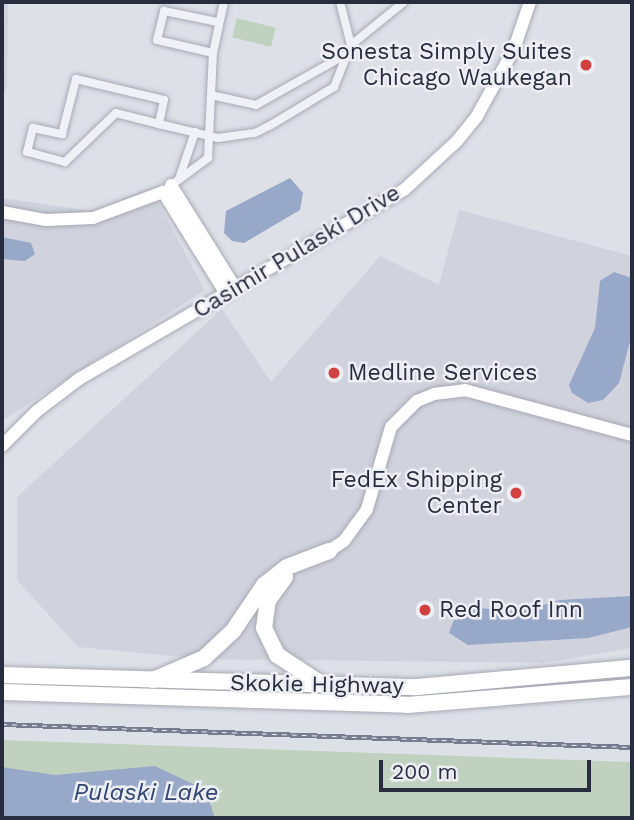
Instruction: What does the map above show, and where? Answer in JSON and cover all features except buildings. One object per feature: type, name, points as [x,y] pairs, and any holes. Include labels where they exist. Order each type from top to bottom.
[{"type":"highway","points":[[152,680],[204,658],[233,631],[264,585],[287,567],[329,551]]},
{"type":"highway","points":[[326,686],[277,655],[264,628],[268,600],[276,586],[329,551]]},
{"type":"highway","name":"Skokie Highway","points":[[2,675],[326,686],[484,684],[632,668]]},
{"type":"highway","name":"Skokie Highway","points":[[2,692],[394,705],[535,698],[632,687]]},
{"type":"street","points":[[2,212],[46,220],[93,218],[171,185],[208,158],[213,52],[217,22],[224,2]]},
{"type":"street","points":[[340,2],[351,46]]},
{"type":"street","points":[[211,95],[256,105],[343,56],[351,46],[404,2]]},
{"type":"street","name":"Casimir Pulaski Drive","points":[[2,446],[37,411],[79,379],[380,206],[449,149],[498,83],[530,2]]},
{"type":"street","points":[[213,52],[157,40],[164,11],[217,22]]},
{"type":"street","points":[[159,124],[164,100],[76,79],[62,134],[33,128],[27,152],[65,162],[116,113],[159,124],[208,135],[234,138],[271,125],[334,87],[343,56]]},
{"type":"street","points":[[171,185],[195,132]]},
{"type":"street","points":[[171,185],[231,292]]},
{"type":"street","points":[[329,551],[344,541],[367,509],[391,428],[416,401],[434,394],[465,390],[632,435]]},
{"type":"shaded area","points":[[2,2],[8,2],[7,84],[2,103]]},
{"type":"shaded area","points":[[150,188],[205,290],[2,421],[2,198],[91,211]]},
{"type":"shaded area","points":[[459,210],[632,256],[632,648],[544,663],[202,659],[78,647],[17,580],[17,497],[222,309],[271,382],[380,256],[439,285]]},
{"type":"green space","points":[[237,18],[276,28],[271,47],[232,37]]},
{"type":"green space","points":[[2,740],[632,762],[632,818],[2,818]]},
{"type":"water","points":[[290,178],[303,193],[300,210],[244,243],[232,241],[224,233],[226,211]]},
{"type":"water","points":[[2,237],[31,243],[35,254],[25,261],[2,259]]},
{"type":"water","points":[[614,272],[632,278],[632,334],[619,383],[603,400],[588,403],[572,393],[569,385],[595,328],[600,281]]},
{"type":"water","points":[[632,596],[632,627],[588,638],[468,645],[449,633],[457,611],[469,607],[520,612],[560,600]]},
{"type":"water","name":"Pulaski Lake","points":[[155,766],[195,785],[208,797],[215,818],[2,818],[2,767],[55,775]]},
{"type":"railway","points":[[2,724],[632,747]]},
{"type":"place","name":"Sonesta Simply Suites Chicago Waukegan","points":[[586,65]]},
{"type":"place","name":"Medline Services","points":[[334,373]]},
{"type":"place","name":"FedEx Shipping Center","points":[[516,493]]},
{"type":"place","name":"Red Roof Inn","points":[[425,610]]}]
